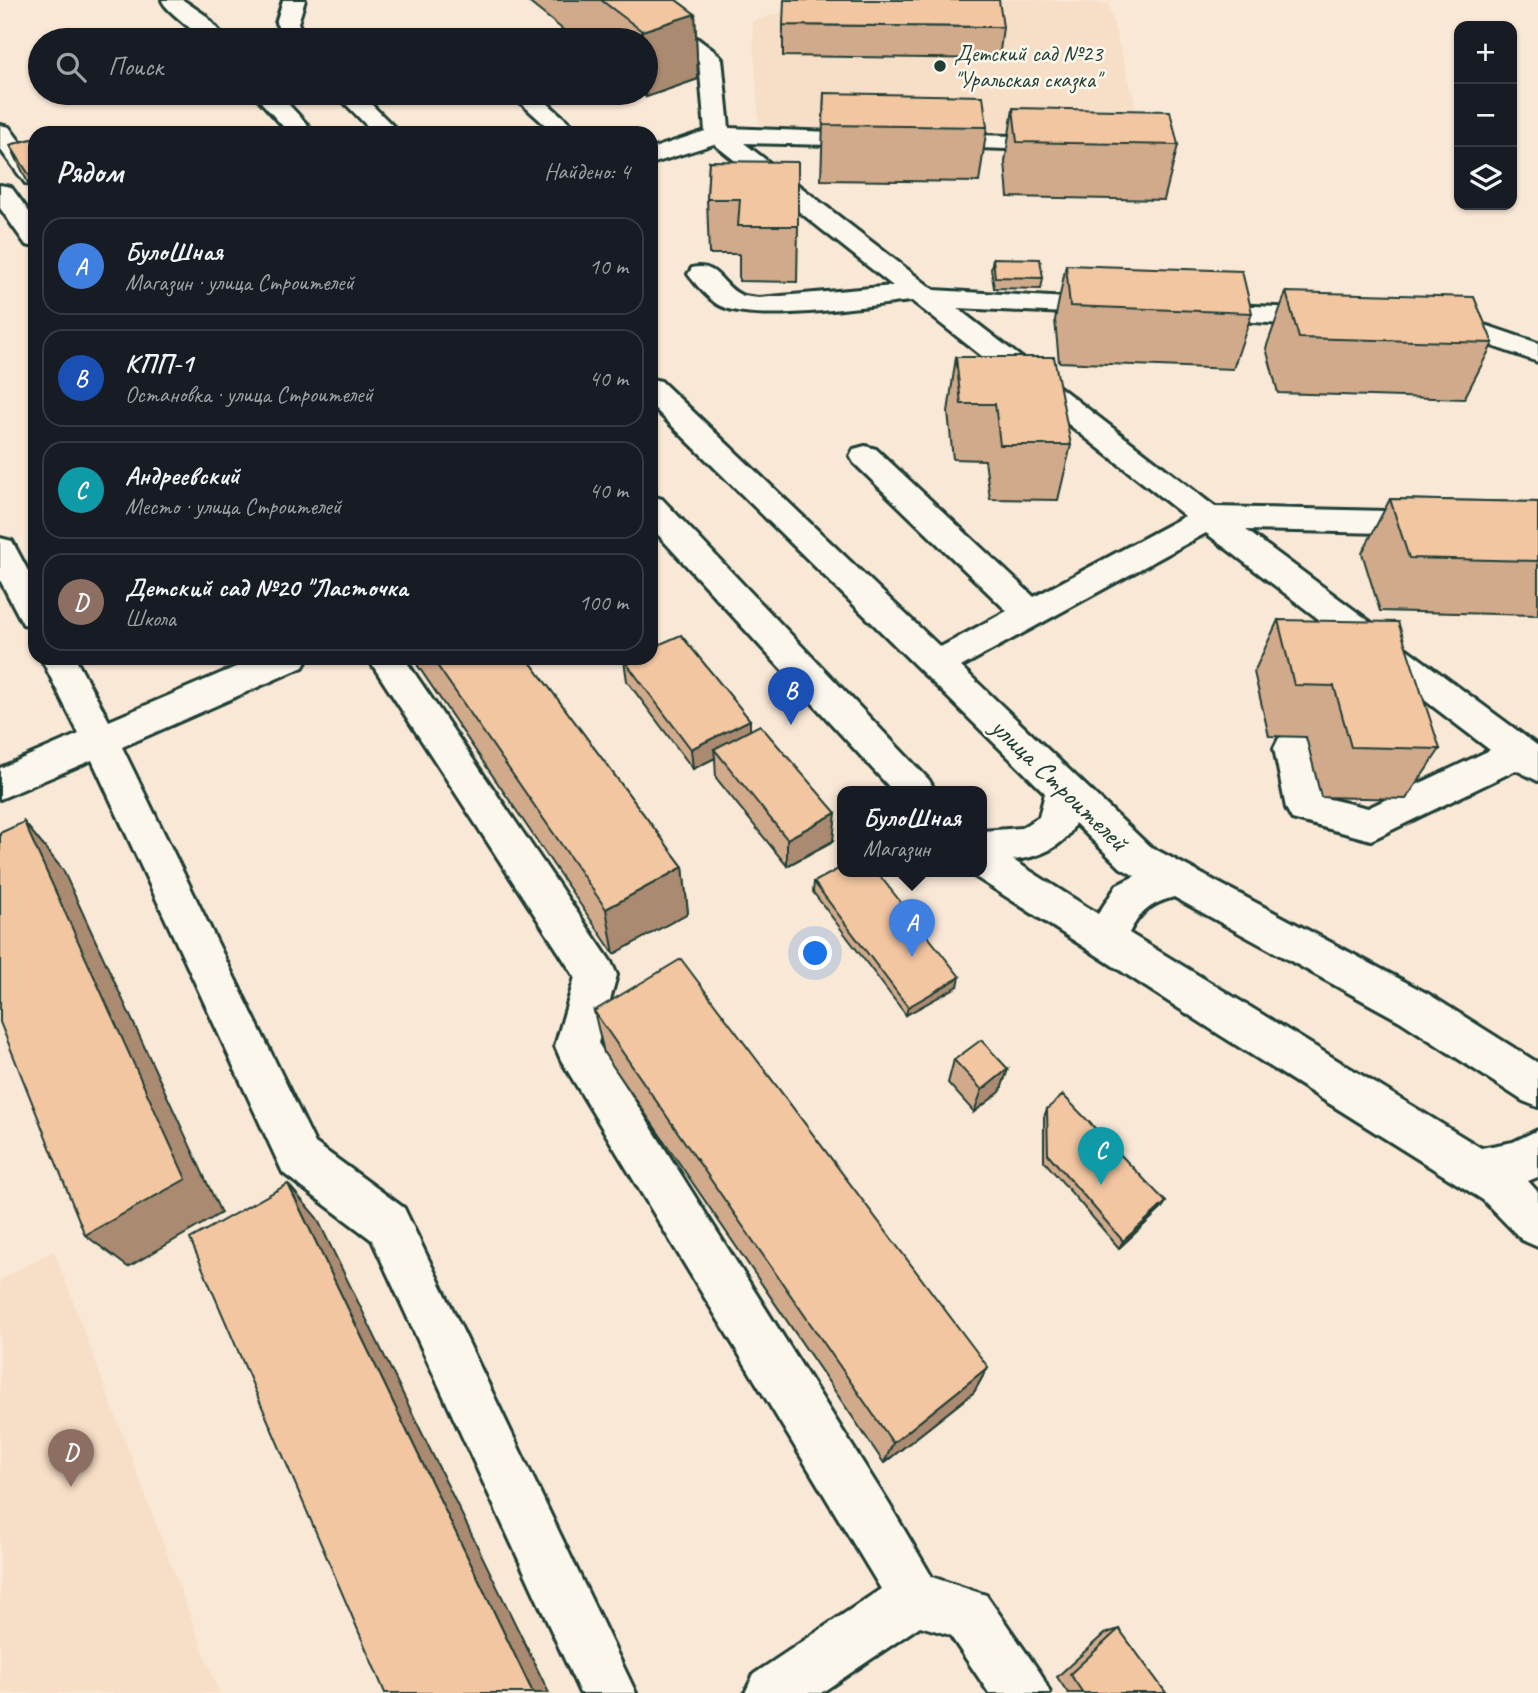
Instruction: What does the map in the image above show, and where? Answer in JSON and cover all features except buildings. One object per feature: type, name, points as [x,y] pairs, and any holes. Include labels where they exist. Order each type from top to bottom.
[{"type":"main road","points":[[168,1],[197,0]]},
{"type":"main road","points":[[290,28],[287,23],[294,0]]},
{"type":"main road","points":[[632,0],[710,59],[718,135],[1208,518],[1529,759]]},
{"type":"main road","points":[[168,1],[205,28]]},
{"type":"main road","points":[[276,105],[296,126]]},
{"type":"main road","points":[[359,105],[381,126]]},
{"type":"main road","points":[[536,105],[561,126]]},
{"type":"main road","points":[[0,132],[28,171]]},
{"type":"main road","points":[[658,155],[718,135],[1086,145]]},
{"type":"main road","points":[[28,183],[1,192],[28,229]]},
{"type":"main road","points":[[702,274],[731,300],[759,306],[922,295],[1134,308]]},
{"type":"main road","points":[[1176,310],[1356,320]]},
{"type":"main road","points":[[1412,322],[1488,335],[1538,353]]},
{"type":"main road","name":"улица Строителей","points":[[658,395],[1135,857],[1415,1008],[1538,1087]]},
{"type":"main road","points":[[865,456],[1031,614]]},
{"type":"main road","points":[[658,514],[911,786]]},
{"type":"main road","points":[[936,665],[1208,518],[1455,524]]},
{"type":"main road","points":[[0,549],[28,602]]},
{"type":"main road","points":[[62,665],[101,741],[299,1158],[388,1224],[608,1693]]},
{"type":"main road","points":[[0,784],[275,665]]},
{"type":"main road","points":[[390,665],[596,975],[576,1046],[872,1522],[915,1598],[967,1614],[1022,1693]]},
{"type":"main road","points":[[1292,748],[1305,808],[1371,824],[1529,759]]},
{"type":"main road","points":[[987,847],[1028,843],[1055,826],[1065,790]]},
{"type":"main road","points":[[987,864],[1487,1177],[1538,1224]]},
{"type":"main road","points":[[1106,940],[1122,906],[1140,889],[1177,880]]},
{"type":"main road","points":[[1487,1177],[1522,1162],[1538,1151]]},
{"type":"main road","points":[[773,1693],[915,1598]]},
{"type":"shaded area","name":"Детский сад №23 \"Уральская сказка\"","points":[[825,0],[1042,0],[1108,4],[1137,111],[1074,131],[768,130],[759,124],[752,21]]},
{"type":"shaded area","points":[[54,1251],[219,1693],[0,1693],[0,1280]]},
{"type":"place","name":"Детский сад №23 \"Уральская сказка\"","points":[[940,66]]},
{"type":"place","name":"КПП-1","points":[[791,725]]},
{"type":"place","name":"БулоШная","points":[[912,957]]},
{"type":"place","name":"Андреевский","points":[[1101,1185]]},
{"type":"place","name":"Детский сад №20 \"Ласточка","points":[[71,1487]]}]
